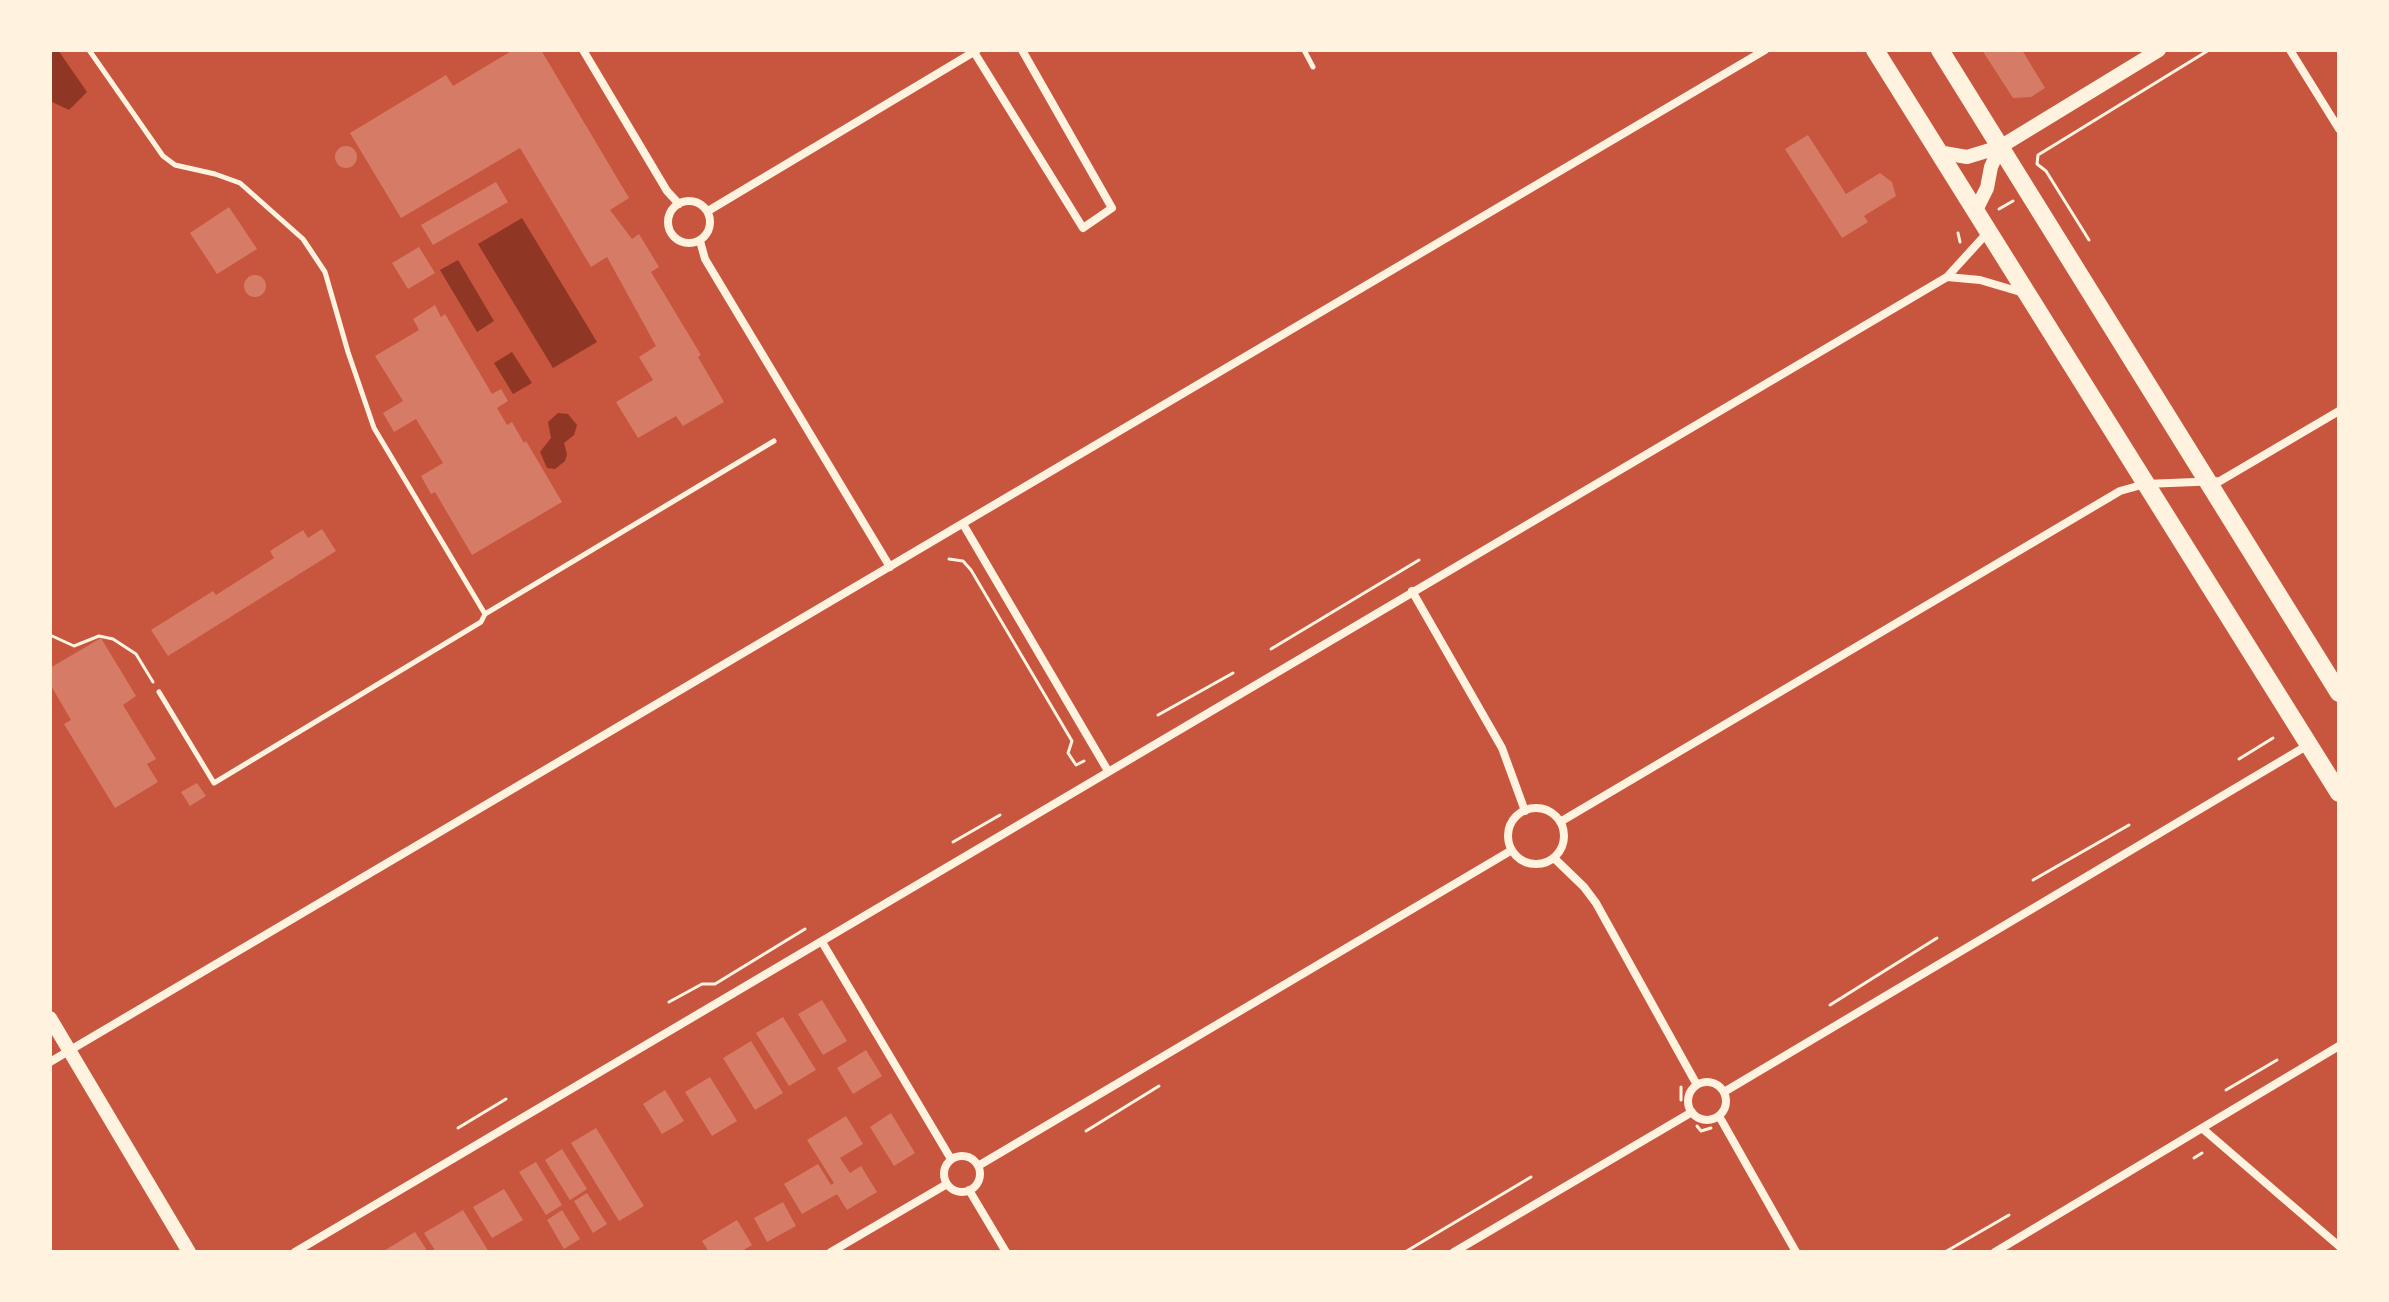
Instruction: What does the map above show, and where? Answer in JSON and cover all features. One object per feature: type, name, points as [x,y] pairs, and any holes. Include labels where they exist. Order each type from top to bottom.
[{"type":"highway","points":[[1940,50],[2339,693]]},
{"type":"highway","points":[[1873,51],[2339,793]]},
{"type":"street","points":[[583,50],[667,191],[679,204]]},
{"type":"street","points":[[708,211],[976,51],[1083,228],[1112,208],[1022,50]]},
{"type":"street","points":[[50,1062],[1765,50]]},
{"type":"street","points":[[2290,50],[2339,129]]},
{"type":"street","points":[[1938,152],[1967,157],[2000,147],[2155,51]]},
{"type":"street","points":[[1975,212],[1987,188],[2000,147]]},
{"type":"street","points":[[690,201],[708,211],[711,222],[708,234],[700,241],[681,242],[669,228],[668,218],[679,204],[690,201]]},
{"type":"street","points":[[295,1252],[1947,277],[1988,232]]},
{"type":"street","points":[[700,241],[705,259],[890,567]]},
{"type":"street","points":[[1947,277],[1980,280],[2026,293]]},
{"type":"street","points":[[1560,822],[2120,491],[2145,484],[2210,483],[2228,477],[2339,411]]},
{"type":"street","points":[[963,524],[1108,771]]},
{"type":"street","points":[[1412,591],[1502,748],[1525,811]]},
{"type":"street","points":[[1724,1092],[2309,745]]},
{"type":"street","points":[[1541,809],[1550,812],[1560,822],[1564,837],[1554,858],[1535,864],[1519,858],[1512,850],[1508,836],[1510,826],[1525,811],[1541,809]]},
{"type":"street","points":[[978,1166],[1512,850]]},
{"type":"street","points":[[1554,858],[1596,903],[1697,1085]]},
{"type":"street","points":[[822,942],[951,1159]]},
{"type":"street","points":[[50,1018],[189,1252]]},
{"type":"street","points":[[1995,1252],[2339,1046]]},
{"type":"street","points":[[1703,1082],[1715,1084],[1724,1092],[1726,1105],[1719,1116],[1701,1119],[1692,1112],[1689,1094],[1697,1085],[1703,1082]]},
{"type":"street","points":[[1454,1252],[1692,1112]]},
{"type":"street","points":[[1719,1116],[1796,1252]]},
{"type":"street","points":[[2203,1129],[2339,1246]]},
{"type":"street","points":[[968,1157],[978,1166],[978,1181],[969,1190],[959,1191],[947,1184],[944,1169],[951,1159],[968,1157]]},
{"type":"street","points":[[831,1252],[947,1184]]},
{"type":"street","points":[[969,1190],[1006,1252]]},
{"type":"lane","points":[[89,50],[163,156],[175,165],[240,183],[303,239],[325,272],[374,428],[485,614]]},
{"type":"lane","points":[[1304,50],[1313,67]]},
{"type":"lane","points":[[159,692],[214,783],[481,622],[485,614],[774,441]]},
{"type":"path","points":[[2089,240],[2046,171],[2037,164],[2038,155],[2209,50]]},
{"type":"path","points":[[1999,209],[2013,201],[2008,192]]},
{"type":"path","points":[[1958,233],[1961,246]]},
{"type":"path","points":[[949,559],[963,561],[971,570],[1072,741],[1068,753],[1076,765],[1084,761]]},
{"type":"path","points":[[1271,649],[1419,560]]},
{"type":"path","points":[[50,635],[74,646],[99,636],[113,639],[136,654],[159,692]]},
{"type":"path","points":[[1158,715],[1233,673]]},
{"type":"path","points":[[2239,759],[2273,738]]},
{"type":"path","points":[[953,842],[1000,815]]},
{"type":"path","points":[[2033,880],[2129,825]]},
{"type":"path","points":[[669,1002],[702,984],[715,984],[805,929]]},
{"type":"path","points":[[1830,1005],[1937,938]]},
{"type":"path","points":[[2226,1090],[2277,1060]]},
{"type":"path","points":[[1681,1085],[1681,1100]]},
{"type":"path","points":[[1086,1131],[1159,1086]]},
{"type":"path","points":[[458,1128],[506,1099]]},
{"type":"path","points":[[2194,1158],[2202,1153]]},
{"type":"path","points":[[1405,1252],[1531,1177]]},
{"type":"path","points":[[1945,1252],[2009,1215]]},
{"type":"shaded area","points":[[50,50],[58,50],[87,92],[69,110],[50,101]]},
{"type":"shaded area","points":[[522,218],[597,342],[553,368],[478,244]]},
{"type":"shaded area","points":[[458,260],[494,321],[477,332],[440,270]]},
{"type":"shaded area","points":[[512,352],[532,383],[513,394],[494,363]]},
{"type":"shaded area","points":[[558,413],[568,414],[577,425],[574,435],[564,443],[565,461],[555,469],[547,468],[540,452],[551,438],[548,422]]},
{"type":"building","points":[[513,50],[541,50],[629,198],[610,210],[632,239],[639,234],[659,267],[651,272],[701,355],[698,357],[724,402],[683,426],[676,416],[638,438],[616,402],[653,380],[639,357],[656,346],[607,257],[591,267],[520,148],[401,218],[350,133],[446,75],[453,86]]},
{"type":"building","points":[[1982,50],[2022,50],[2045,88],[2031,97],[2013,98]]},
{"type":"building","points":[[1808,135],[1846,194],[1880,173],[1892,182],[1896,196],[1864,216],[1868,222],[1842,238],[1785,149]]},
{"type":"building","points":[[346,146],[354,149],[357,157],[354,165],[346,168],[338,165],[335,157],[338,149]]},
{"type":"building","points":[[496,182],[508,202],[433,245],[421,225]]},
{"type":"building","points":[[229,207],[257,249],[217,274],[190,233]]},
{"type":"building","points":[[419,247],[435,273],[408,289],[392,263]]},
{"type":"building","points":[[255,275],[263,278],[266,286],[263,294],[255,297],[247,294],[244,286],[247,278]]},
{"type":"building","points":[[435,305],[441,317],[445,314],[492,394],[501,389],[508,401],[497,408],[507,425],[512,422],[524,443],[526,441],[562,502],[472,555],[435,492],[431,494],[421,476],[443,463],[416,419],[394,432],[383,413],[403,401],[375,356],[419,330],[413,319]]},
{"type":"building","points":[[322,529],[336,551],[168,656],[151,630],[213,591],[216,595],[274,558],[270,551],[303,530],[308,538]]},
{"type":"building","points":[[101,638],[136,696],[123,705],[156,759],[147,764],[158,782],[115,808],[64,724],[71,720],[50,684],[50,668]]},
{"type":"building","points":[[197,783],[206,796],[190,806],[181,792]]},
{"type":"building","points":[[822,1000],[847,1041],[823,1055],[798,1014]]},
{"type":"building","points":[[783,1017],[816,1070],[789,1086],[756,1033]]},
{"type":"building","points":[[751,1041],[783,1093],[755,1110],[723,1058]]},
{"type":"building","points":[[866,1050],[882,1076],[853,1094],[837,1068]]},
{"type":"building","points":[[710,1077],[737,1121],[712,1136],[685,1092]]},
{"type":"building","points":[[665,1090],[684,1121],[662,1134],[643,1104]]},
{"type":"building","points":[[891,1113],[915,1153],[894,1166],[870,1127]]},
{"type":"building","points":[[846,1116],[863,1144],[840,1158],[850,1173],[861,1166],[877,1192],[847,1210],[837,1194],[802,1214],[784,1184],[818,1164],[831,1185],[834,1183],[807,1140]]},
{"type":"building","points":[[596,1128],[644,1206],[619,1221],[571,1143]]},
{"type":"building","points":[[562,1149],[587,1189],[570,1200],[545,1160]]},
{"type":"building","points":[[536,1162],[562,1205],[546,1215],[519,1172]]},
{"type":"building","points":[[504,1189],[523,1220],[492,1238],[473,1207]]},
{"type":"building","points":[[587,1193],[607,1224],[593,1233],[574,1201]]},
{"type":"building","points":[[783,1202],[796,1226],[767,1242],[754,1218]]},
{"type":"building","points":[[463,1210],[489,1252],[436,1252],[424,1233]]},
{"type":"building","points":[[562,1210],[580,1239],[564,1249],[547,1220]]},
{"type":"building","points":[[737,1220],[752,1245],[740,1252],[709,1252],[702,1241]]},
{"type":"building","points":[[415,1232],[428,1252],[382,1252]]}]
